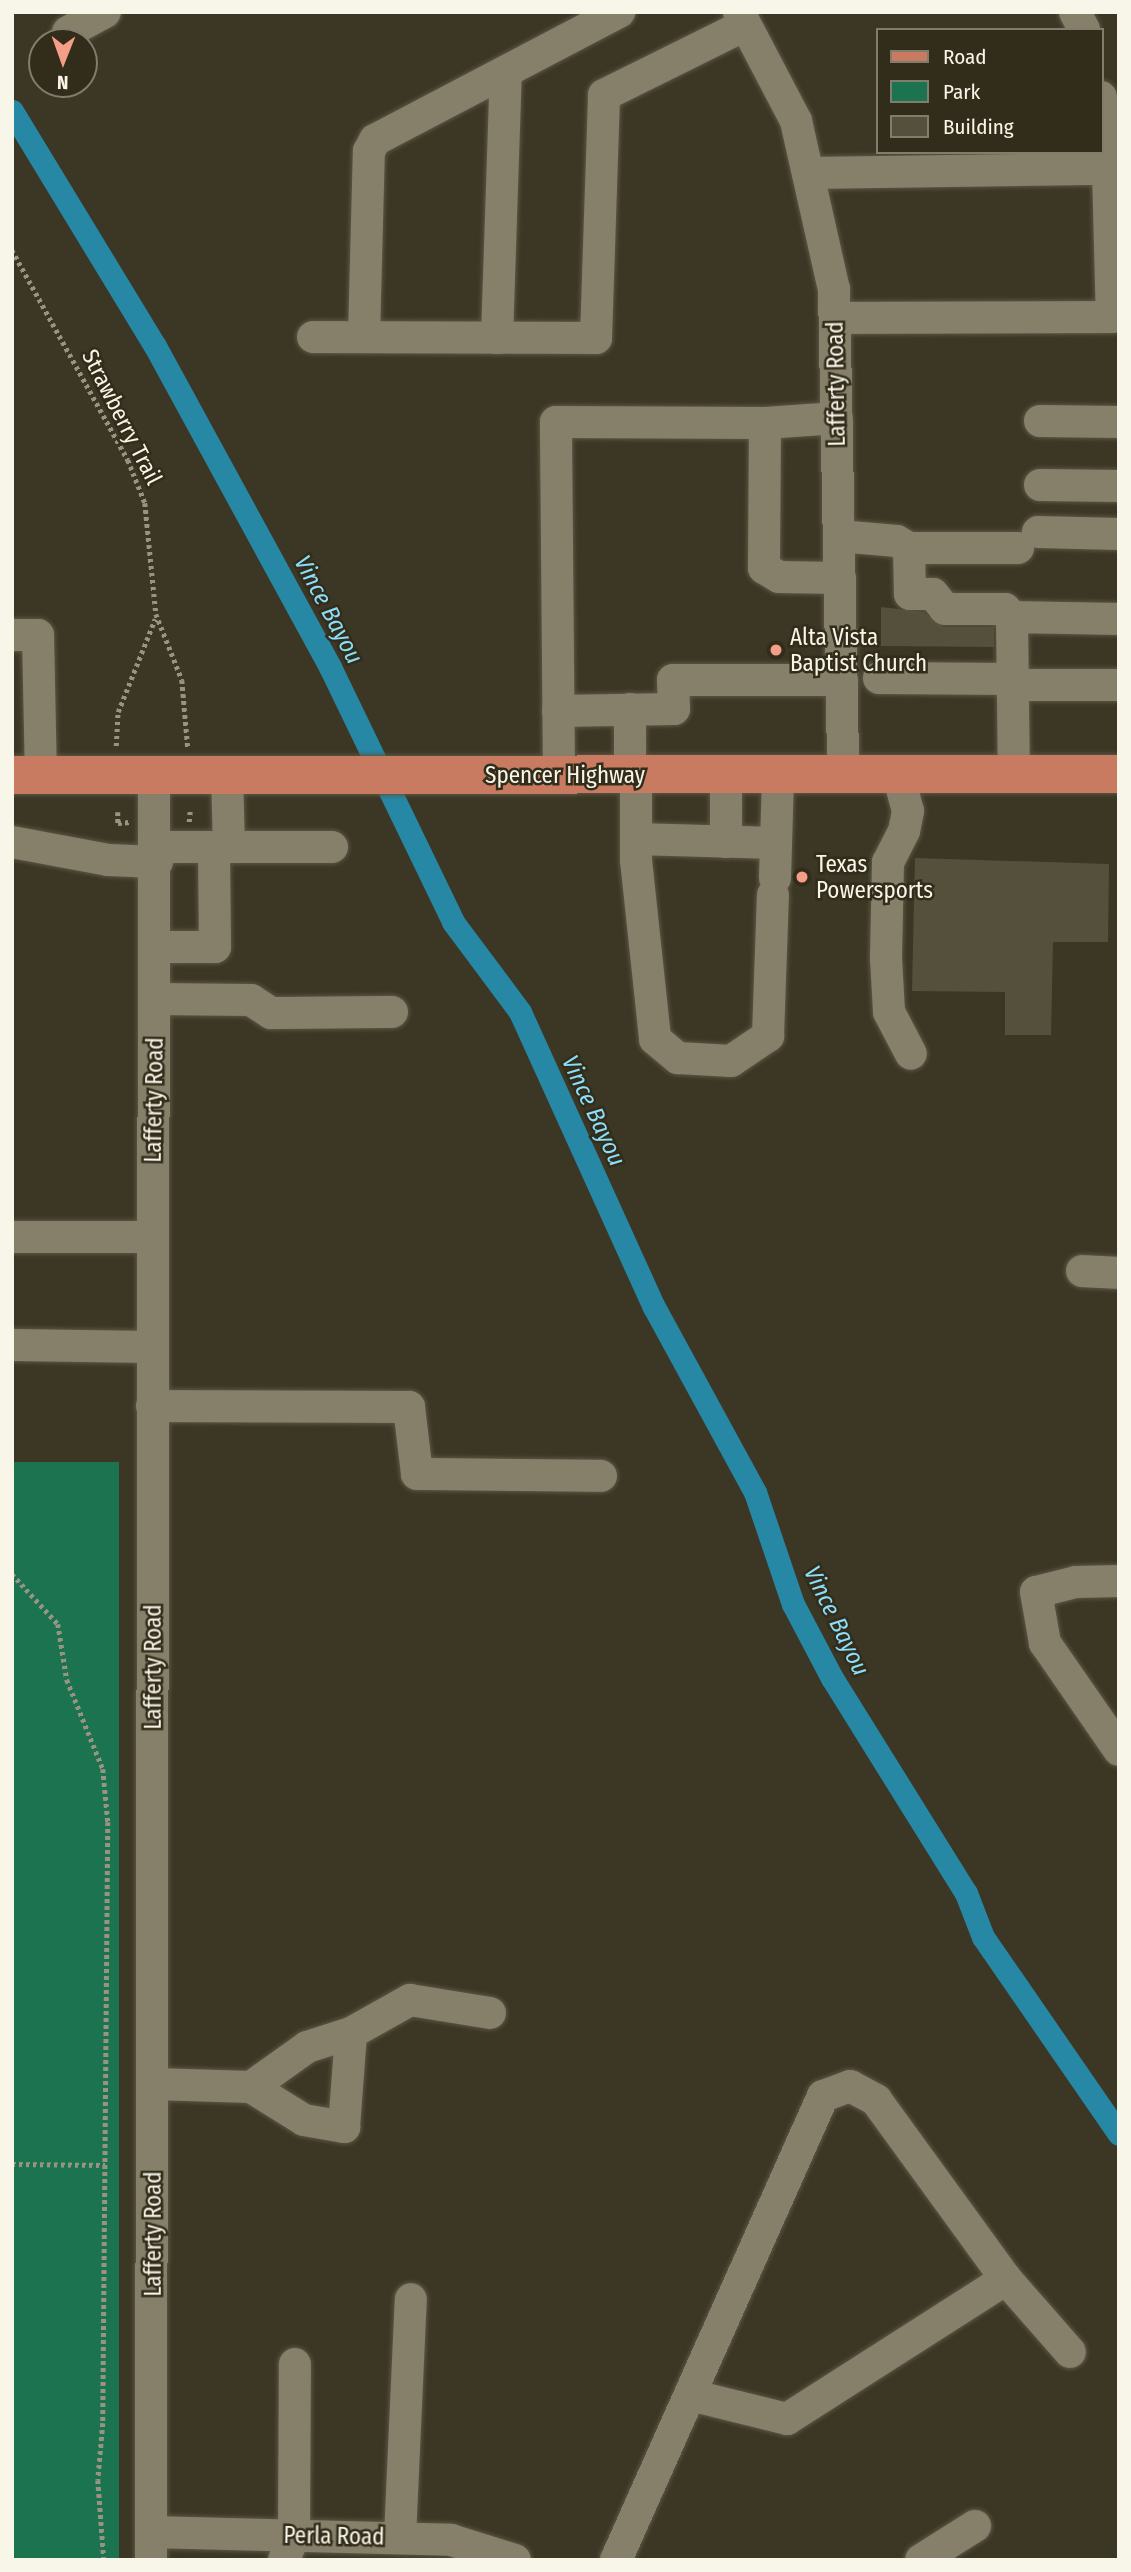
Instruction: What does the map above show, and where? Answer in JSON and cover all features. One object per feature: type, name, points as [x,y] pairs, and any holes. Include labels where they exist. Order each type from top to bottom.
[{"type":"main road","name":"Spencer Highway","points":[[27,775],[1119,774]]},
{"type":"street","points":[[76,28],[106,12]]},
{"type":"street","points":[[364,337],[369,151],[375,140],[619,12]]},
{"type":"street","points":[[1075,12],[1083,28]]},
{"type":"street","points":[[313,337],[596,338],[604,95],[742,18]]},
{"type":"street","name":"Lafferty Road","points":[[742,18],[796,121],[834,289],[844,774]]},
{"type":"street","points":[[497,338],[506,72]]},
{"type":"street","points":[[835,318],[1115,314],[1103,118]]},
{"type":"street","points":[[808,173],[1108,169]]},
{"type":"street","points":[[559,775],[556,422],[765,423],[837,418]]},
{"type":"street","points":[[1040,421],[1119,422]]},
{"type":"street","points":[[765,423],[764,568],[779,577],[840,578]]},
{"type":"street","points":[[1040,485],[1119,486]]},
{"type":"street","points":[[839,536],[897,541],[909,548],[1119,534]]},
{"type":"street","points":[[909,548],[910,594],[933,594],[945,609],[1005,608],[1012,617],[1014,774]]},
{"type":"street","points":[[1012,617],[1119,619]]},
{"type":"street","points":[[12,635],[38,635],[27,775]]},
{"type":"street","points":[[879,678],[1119,685]]},
{"type":"street","points":[[558,711],[674,709],[673,680],[842,680]]},
{"type":"street","points":[[629,709],[636,839],[654,1039],[678,1058],[731,1061],[768,1036],[778,774]]},
{"type":"street","points":[[726,774],[726,842]]},
{"type":"street","points":[[898,774],[908,811],[904,831],[888,862],[886,958],[889,1012],[911,1054]]},
{"type":"street","name":"Lafferty Road","points":[[151,2546],[152,1347],[157,854],[154,775]]},
{"type":"street","points":[[156,947],[215,947],[228,775]]},
{"type":"street","points":[[636,839],[776,843]]},
{"type":"street","points":[[12,842],[108,860],[222,847],[332,847]]},
{"type":"street","points":[[155,999],[251,1000],[271,1013],[392,1012]]},
{"type":"street","points":[[12,1237],[153,1237]]},
{"type":"street","points":[[1082,1271],[1119,1273]]},
{"type":"street","points":[[12,1345],[152,1347]]},
{"type":"street","points":[[152,1406],[408,1407],[417,1474],[601,1476]]},
{"type":"street","points":[[1119,1581],[1076,1581],[1036,1592],[1045,1643],[1119,1750]]},
{"type":"street","points":[[251,2087],[307,2047],[351,2034],[410,2000],[490,2013]]},
{"type":"street","points":[[153,2084],[251,2087],[304,2120],[344,2127],[351,2034]]},
{"type":"street","points":[[616,2560],[823,2096],[850,2086],[876,2100],[1006,2279],[1070,2352]]},
{"type":"street","points":[[690,2395],[787,2419],[1006,2279]]},
{"type":"street","points":[[400,2537],[411,2298]]},
{"type":"street","points":[[289,2547],[295,2364]]},
{"type":"street","points":[[921,2560],[975,2526]]},
{"type":"street","name":"Perla Road","points":[[151,2546],[289,2547],[400,2537],[451,2540],[515,2560]]},
{"type":"path","name":"Strawberry Trail","points":[[12,250],[132,471],[151,535],[156,614]]},
{"type":"path","points":[[156,614],[182,680],[187,727]]},
{"type":"path","points":[[116,727],[156,614]]},
{"type":"path","points":[[190,811],[190,822]]},
{"type":"path","points":[[118,812],[118,822],[130,822]]},
{"type":"path","points":[[12,1574],[58,1625],[67,1680],[103,1769],[108,1822],[103,2423],[97,2480],[104,2560]]},
{"type":"path","points":[[12,2164],[105,2165]]},
{"type":"green space","points":[[12,1462],[119,1462],[119,2560],[12,2560]]},
{"type":"building","points":[[881,607],[924,612],[944,627],[994,627],[994,647],[881,646]]},
{"type":"building","points":[[915,858],[1109,864],[1108,942],[1053,942],[1051,1035],[1005,1035],[1005,992],[912,991]]},
{"type":"waterway","name":"Vince Bayou","points":[[12,111],[155,346],[330,667],[453,922],[520,1012],[654,1307],[755,1492],[793,1604],[832,1678],[966,1893],[983,1937],[1119,2134]]},
{"type":"place","name":"Alta Vista Baptist Church","points":[[776,650]]},
{"type":"place","name":"Texas Powersports","points":[[802,877]]}]
